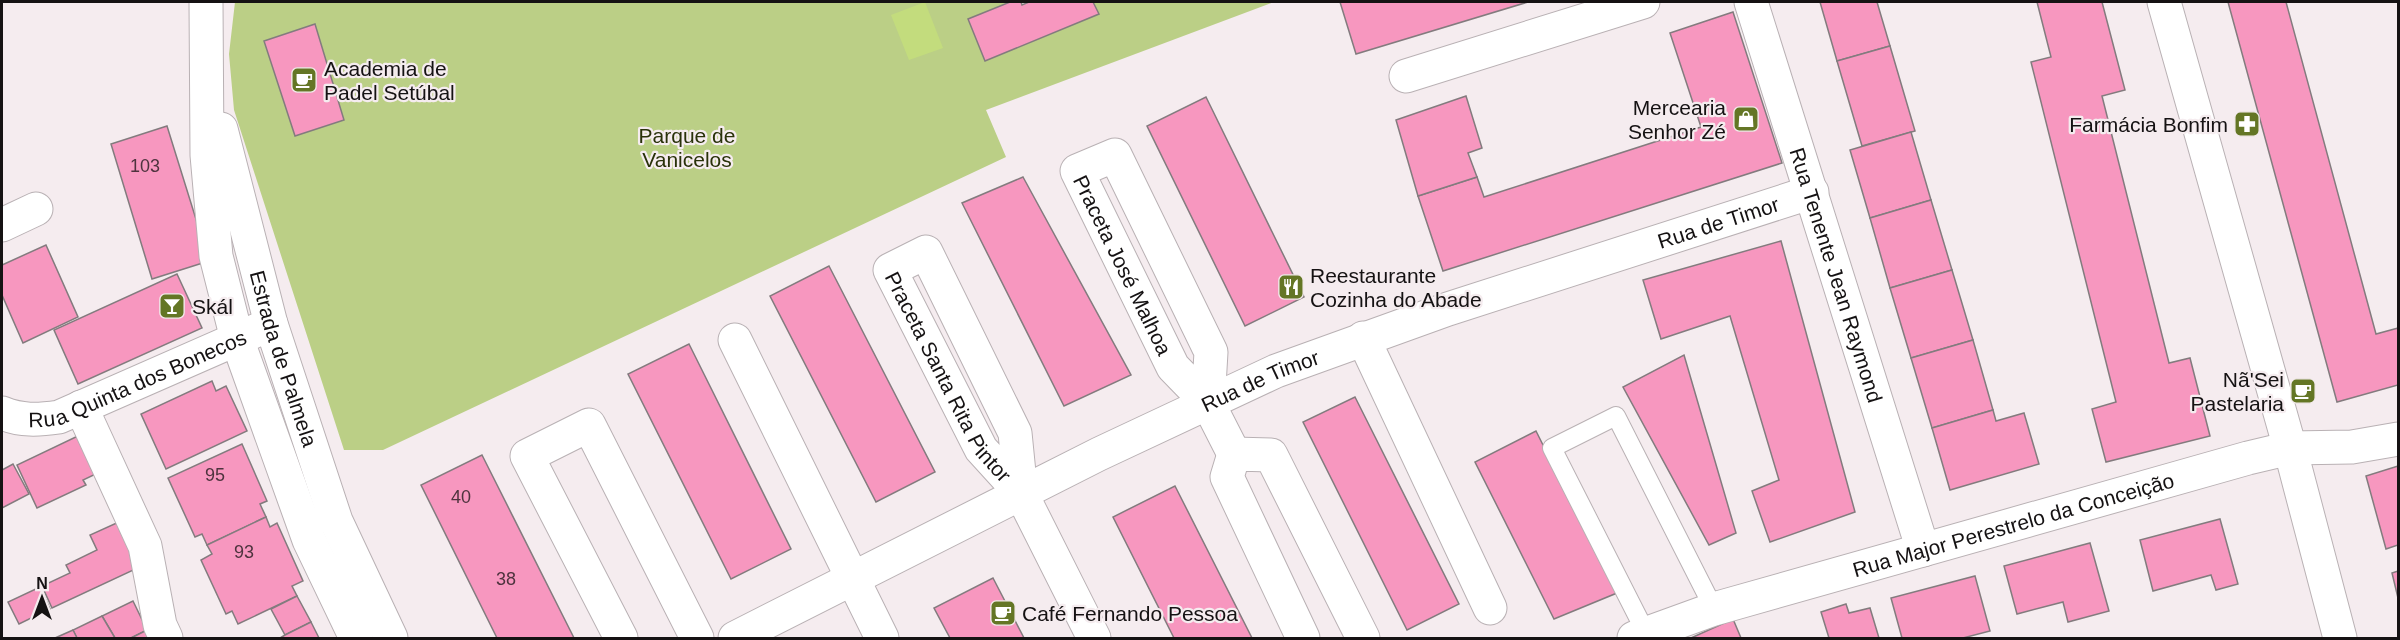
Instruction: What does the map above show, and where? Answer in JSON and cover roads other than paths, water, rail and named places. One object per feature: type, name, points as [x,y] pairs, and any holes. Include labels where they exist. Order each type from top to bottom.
[{"type":"street","name":"Estrada de Palmela","points":[[206,2],[207,155],[216,256],[237,339],[309,540],[356,639]]},
{"type":"street","points":[[1406,76],[1643,2]]},
{"type":"street","name":"Rua Tenente Jean Raymond","points":[[1751,2],[1923,550]]},
{"type":"street","points":[[2164,2],[2290,448],[2340,639]]},
{"type":"street","name":"Estrada de Palmela","points":[[206,68],[271,324],[336,521],[391,639]]},
{"type":"street","name":"Praceta José Malhoa","points":[[1114,155],[1211,352],[1208,403],[1173,367],[1077,171],[1114,155]]},
{"type":"street","name":"Rua de Timor","points":[[735,639],[1099,454],[1276,371],[1363,338],[1812,192]]},
{"type":"street","points":[[2,225],[36,209]]},
{"type":"street","name":"Praceta Santa Rita Pintor","points":[[926,252],[1015,433],[1022,493],[981,449],[890,270],[926,252]]},
{"type":"street","name":"Rua Quinta dos Bonecos","points":[[2,413],[15,419],[36,420],[59,417],[271,324]]},
{"type":"street","points":[[1363,338],[1490,608]]},
{"type":"street","points":[[735,340],[882,639]]},
{"type":"street","points":[[1208,403],[1234,454],[1227,477],[1303,639]]},
{"type":"street","points":[[81,407],[145,546],[160,625],[166,639]]},
{"type":"street","points":[[621,639],[527,456],[589,425],[697,639]]},
{"type":"street","name":"Rua Major Perestrelo da Conceição","points":[[1640,636],[1714,609],[2290,448],[2352,447],[2398,439]]},
{"type":"street","points":[[1234,454],[1271,455],[1364,639]]},
{"type":"street","points":[[1022,493],[1094,639]]},
{"type":"lane","points":[[1640,636],[1552,448],[1616,416],[1714,609]]},
{"type":"place","name":"Academia de Padel Setúbal","points":[[304,80]]},
{"type":"place","name":"Mercearia Senhor Zé","points":[[1746,119]]},
{"type":"place","name":"Farmácia Bonfim","points":[[2247,124]]},
{"type":"place","name":"Reestaurante Cozinha do Abade","points":[[1291,287]]},
{"type":"place","name":"Skál","points":[[172,306]]},
{"type":"place","name":"Nã'Sei Pastelaria","points":[[2303,391]]},
{"type":"place","name":"Café Fernando Pessoa","points":[[1003,613]]},
{"type":"park label","name":"Parque de Vanicelos","points":[[687,147]]}]
